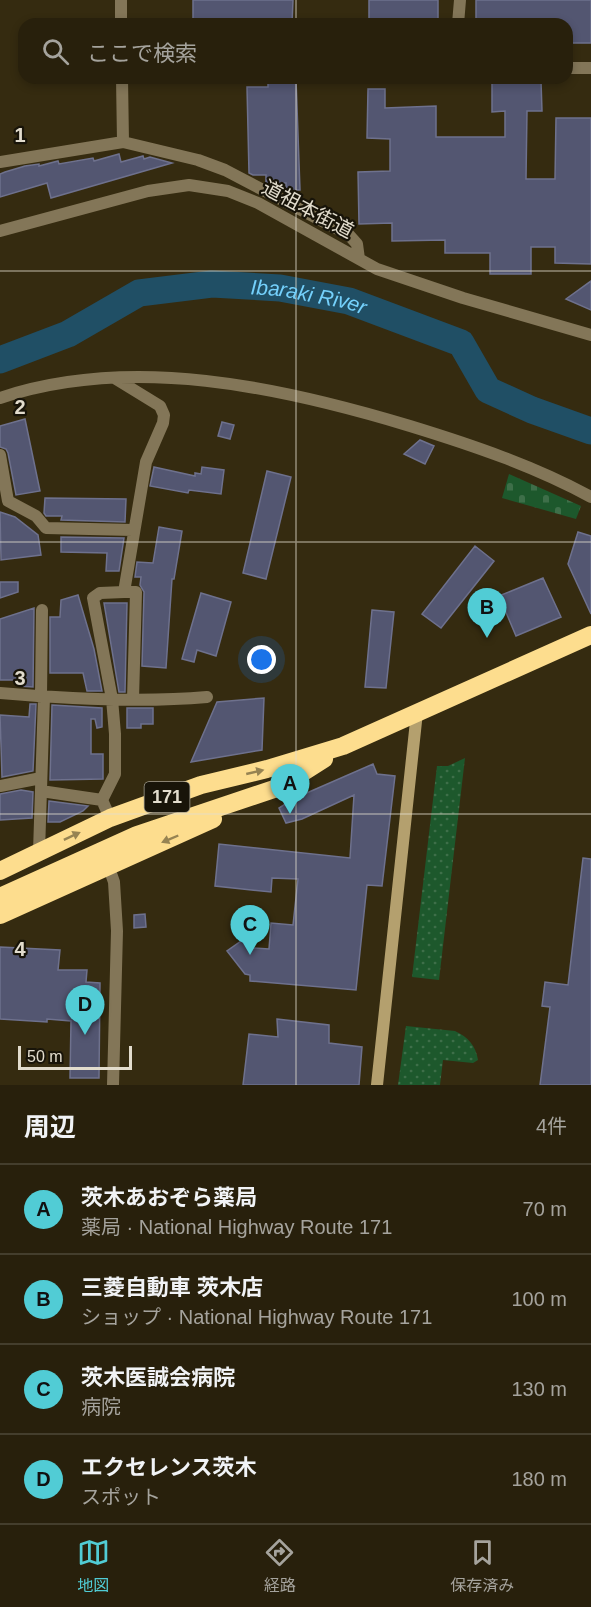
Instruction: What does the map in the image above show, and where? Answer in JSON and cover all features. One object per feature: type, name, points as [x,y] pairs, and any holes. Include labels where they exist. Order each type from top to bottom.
[{"type":"highway","name":"171","points":[[0,871],[110,818],[201,785],[267,770],[343,746],[591,635]]},
{"type":"highway","name":"171","points":[[0,897],[137,835],[280,787],[343,746]]},
{"type":"highway","points":[[0,915],[280,787]]},
{"type":"street","points":[[121,0],[121,18]]},
{"type":"street","points":[[458,18],[460,0]]},
{"type":"street","points":[[573,68],[591,68]]},
{"type":"street","points":[[122,84],[123,142]]},
{"type":"street","points":[[0,162],[123,142],[198,160],[250,182],[349,235],[357,244],[359,259]]},
{"type":"street","name":"道祖本街道","points":[[0,231],[148,190],[189,185],[228,191],[258,203],[377,269],[463,298],[591,335]]},
{"type":"street","points":[[0,398],[60,384],[116,378],[154,377],[221,382],[312,399],[451,438],[517,462],[591,497]]},
{"type":"street","points":[[116,378],[160,406],[164,415],[163,423],[146,462],[124,592]]},
{"type":"street","points":[[0,455],[3,494],[8,501],[36,516],[46,528],[133,530]]},
{"type":"street","points":[[102,800],[116,774],[112,699],[93,598],[100,593],[136,592],[133,699]]},
{"type":"street","points":[[39,852],[42,610]]},
{"type":"street","points":[[0,693],[112,699],[207,697]]},
{"type":"street","points":[[377,1085],[417,712]]},
{"type":"street","points":[[0,786],[41,778]]},
{"type":"street","points":[[41,791],[102,800]]},
{"type":"street","points":[[102,800],[110,818]]},
{"type":"street","points":[[108,865],[114,882],[117,931],[114,1085]]},
{"type":"green space","points":[[509,474],[581,506],[576,519],[502,498]]},
{"type":"green space","points":[[465,758],[439,980],[412,977],[437,766],[448,766]]},
{"type":"green space","points":[[406,1026],[455,1031],[471,1043],[478,1060],[473,1063],[443,1060],[440,1085],[398,1085]]},
{"type":"building","points":[[193,0],[293,0],[292,18],[193,18]]},
{"type":"building","points":[[369,0],[438,0],[438,18],[369,18]]},
{"type":"building","points":[[476,0],[591,0],[591,43],[573,43],[573,18],[476,18]]},
{"type":"building","points":[[268,84],[296,84],[300,190],[286,190],[286,183],[268,183],[266,175],[249,173],[247,87],[268,87]]},
{"type":"building","points":[[492,84],[541,84],[542,111],[527,111],[526,179],[555,179],[556,118],[591,118],[591,264],[555,263],[555,247],[531,247],[531,274],[490,274],[490,253],[445,253],[445,240],[392,241],[392,223],[359,224],[358,172],[390,171],[390,139],[367,138],[368,89],[385,89],[385,108],[436,106],[436,137],[505,137],[505,111],[492,112]]},
{"type":"building","points":[[119,154],[121,162],[143,156],[144,159],[150,157],[172,163],[51,198],[47,183],[0,197],[0,174],[5,172],[25,166],[39,164],[39,166],[58,161],[59,164],[93,158],[94,161]]},
{"type":"building","points":[[591,281],[591,310],[566,299]]},
{"type":"building","points":[[25,419],[40,491],[16,495],[8,453],[6,449],[0,447],[0,426]]},
{"type":"building","points":[[222,422],[234,425],[230,439],[218,436]]},
{"type":"building","points":[[420,440],[434,446],[425,464],[404,454]]},
{"type":"building","points":[[154,467],[195,476],[195,473],[201,474],[202,467],[224,470],[221,494],[189,490],[188,493],[150,486]]},
{"type":"building","points":[[267,471],[291,477],[266,579],[243,573]]},
{"type":"building","points":[[45,498],[126,499],[125,522],[61,520],[62,516],[46,516],[44,513]]},
{"type":"building","points":[[0,512],[15,517],[38,535],[41,555],[1,560]]},
{"type":"building","points":[[159,527],[182,531],[174,579],[172,579],[166,668],[142,666],[144,592],[140,585],[141,577],[135,577],[137,562],[153,563]]},
{"type":"building","points":[[578,532],[591,536],[591,614],[568,564]]},
{"type":"building","points":[[61,537],[124,538],[119,571],[106,571],[107,553],[61,552]]},
{"type":"building","points":[[475,546],[494,561],[441,628],[422,614]]},
{"type":"building","points":[[543,578],[561,617],[516,636],[499,596]]},
{"type":"building","points":[[0,582],[18,582],[18,592],[0,598]]},
{"type":"building","points":[[201,593],[231,602],[216,656],[197,650],[194,662],[182,659]]},
{"type":"building","points":[[78,595],[94,649],[102,691],[87,691],[83,673],[50,673],[50,617],[60,617],[61,600]]},
{"type":"building","points":[[104,603],[127,603],[125,692],[119,692]]},
{"type":"building","points":[[34,608],[33,687],[19,686],[19,680],[0,680],[0,619]]},
{"type":"building","points":[[372,610],[394,612],[386,688],[365,687]]},
{"type":"building","points":[[264,698],[262,750],[191,762],[217,702]]},
{"type":"building","points":[[30,704],[36,704],[33,771],[2,777],[0,715],[29,717]]},
{"type":"building","points":[[52,705],[102,708],[102,727],[97,728],[95,719],[91,719],[91,754],[103,754],[103,779],[50,780]]},
{"type":"building","points":[[127,708],[153,708],[153,724],[141,724],[141,728],[127,728]]},
{"type":"building","points":[[373,764],[377,774],[395,776],[382,886],[367,885],[356,990],[250,981],[250,975],[245,974],[227,951],[244,939],[253,948],[269,949],[271,923],[293,925],[298,879],[272,878],[271,892],[215,886],[219,844],[350,858],[354,795],[302,819],[286,823],[279,808],[293,799]]},
{"type":"building","points":[[21,790],[33,792],[32,818],[0,820],[0,794]]},
{"type":"building","points":[[49,801],[88,806],[83,811],[60,822],[48,822]]},
{"type":"building","points":[[583,858],[591,859],[591,1085],[540,1085],[550,1007],[542,1006],[545,982],[568,985]]},
{"type":"building","points":[[145,914],[146,927],[134,928],[134,915]]},
{"type":"building","points":[[0,947],[60,950],[58,970],[87,970],[86,982],[100,983],[99,1078],[70,1078],[71,1021],[0,1019]]},
{"type":"building","points":[[277,1019],[329,1025],[329,1043],[362,1047],[359,1085],[243,1085],[249,1034],[278,1037]]},
{"type":"waterway","name":"Ibaraki River","points":[[0,360],[68,334],[139,293],[212,284],[280,288],[349,301],[461,343],[488,390],[532,410],[591,431]]},
{"type":"place","name":"三菱自動車 茨木店","points":[[487,638]]},
{"type":"place","name":"茨木あおぞら薬局","points":[[290,814]]},
{"type":"place","name":"茨木医誠会病院","points":[[250,955]]},
{"type":"place","name":"エクセレンス茨木","points":[[85,1035]]}]
